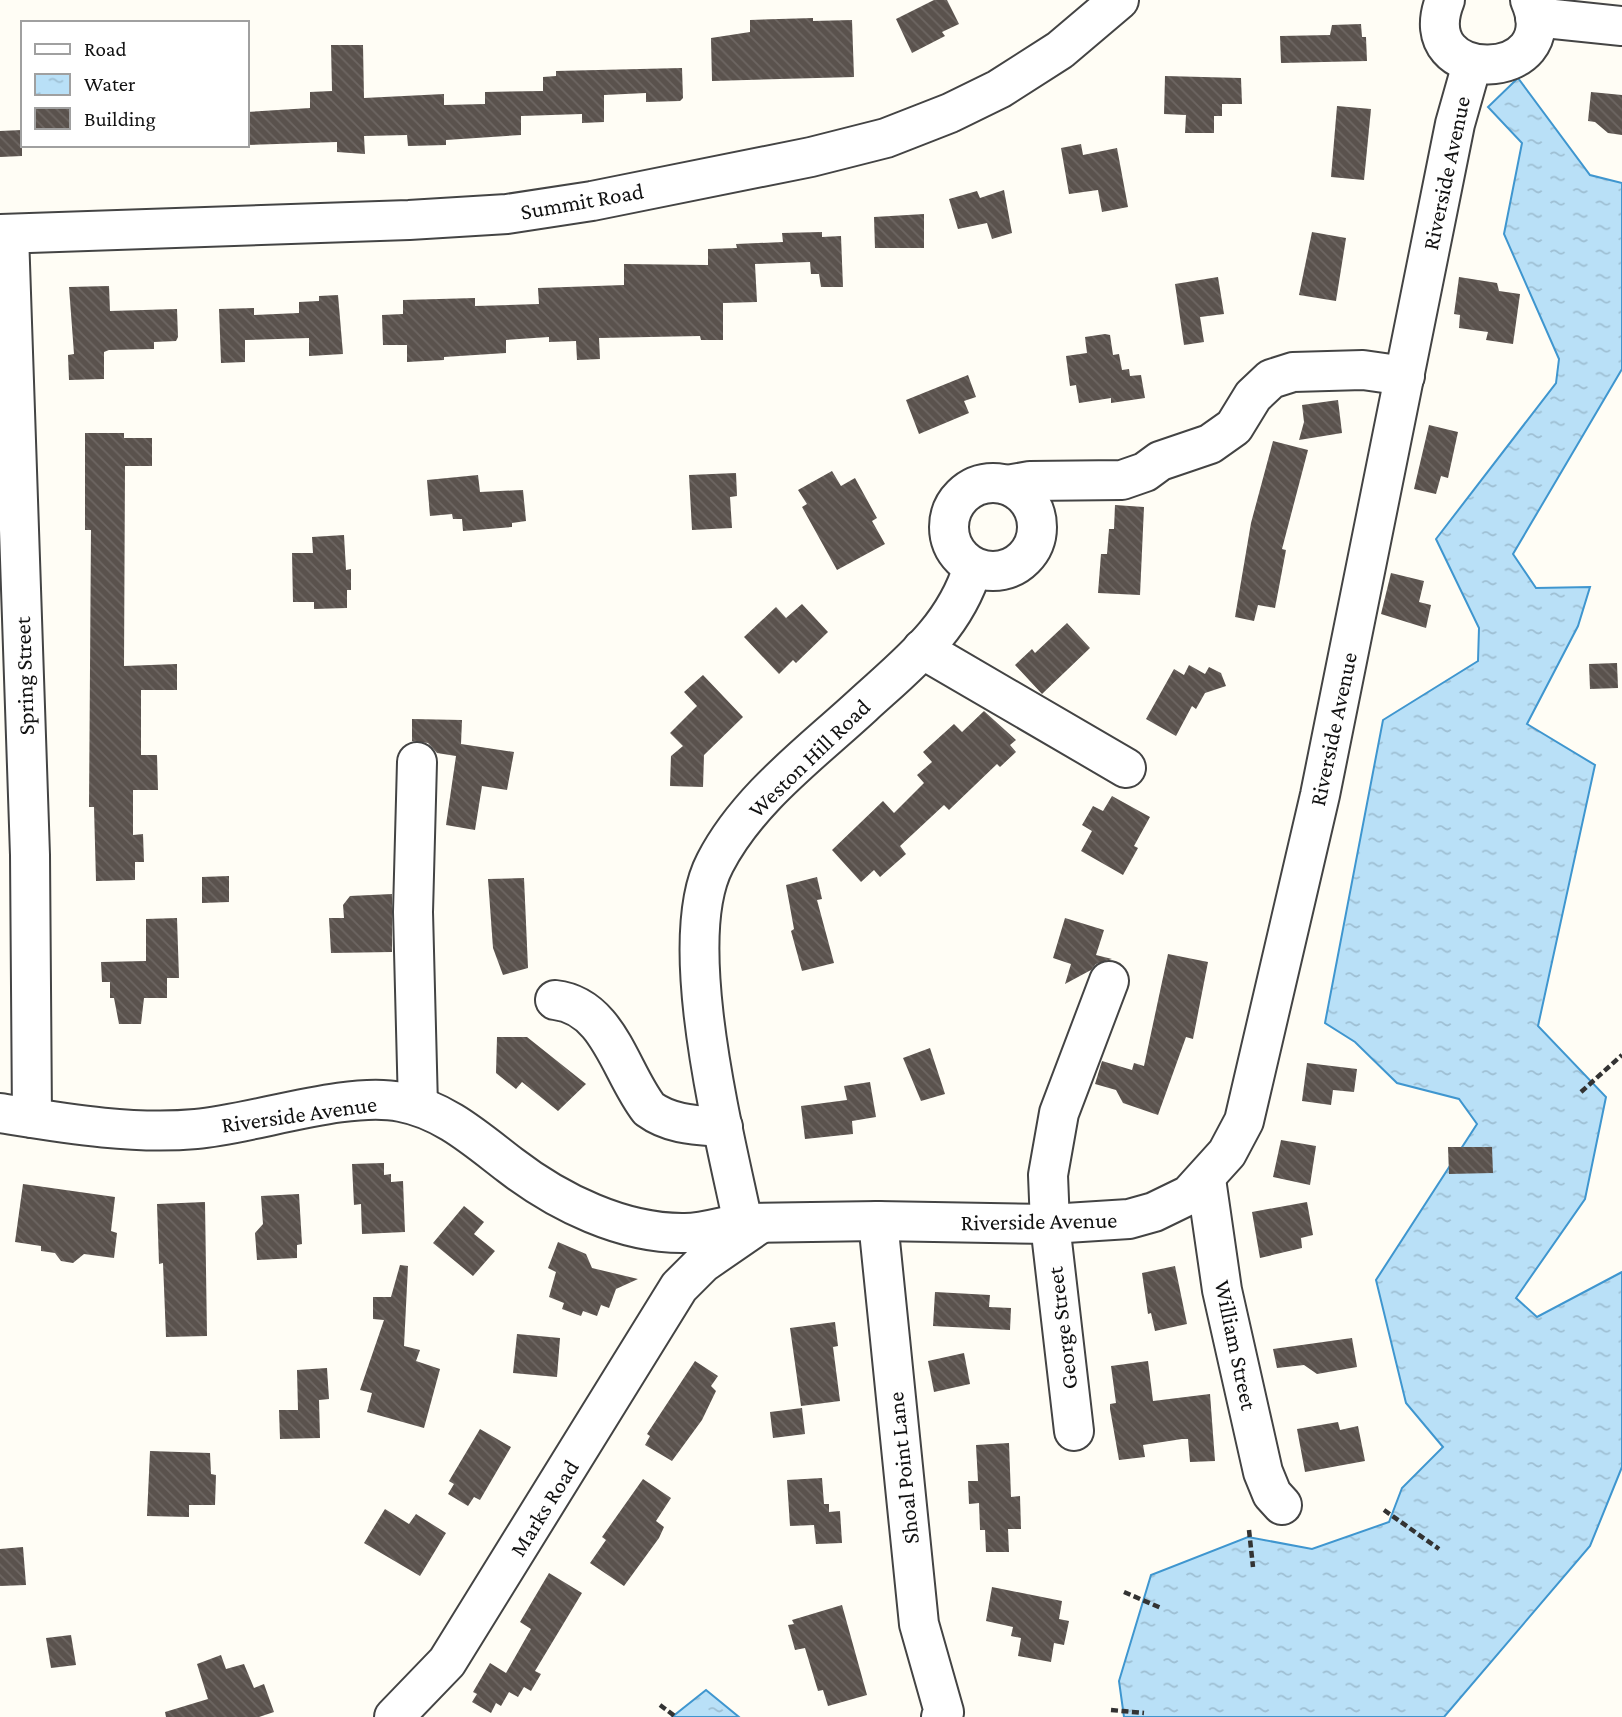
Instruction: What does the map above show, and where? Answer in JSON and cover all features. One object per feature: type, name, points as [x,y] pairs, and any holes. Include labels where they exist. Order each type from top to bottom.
[{"type":"street","name":"Summit Road","points":[[5,234],[507,214],[592,201],[811,157],[886,138],[972,103],[1041,63],[1119,0]]},
{"type":"street","points":[[1445,0],[1440,23],[1443,36],[1460,58],[1487,67],[1516,58],[1527,47],[1533,8],[1622,26]]},
{"type":"street","name":"Riverside Avenue","points":[[16,1115],[121,1128],[195,1129],[361,1102],[396,1101],[418,1105],[443,1116],[527,1179],[581,1209],[644,1230],[687,1233],[752,1223],[878,1221],[1093,1224],[1154,1212],[1189,1195],[1227,1153],[1244,1121],[1258,1069],[1329,755],[1449,149],[1472,64]]},
{"type":"street","name":"Spring Street","points":[[5,234],[12,662],[30,855],[16,1115]]},
{"type":"street","points":[[1007,485],[1019,491],[1035,511],[1038,524],[1035,543],[1025,558],[1010,568],[991,572],[973,567],[957,554],[948,530],[950,516],[965,492],[978,485],[1007,485],[1030,481],[1122,480],[1145,472],[1160,461],[1210,444],[1234,427],[1253,396],[1271,379],[1293,372],[1363,370],[1405,376]]},
{"type":"street","name":"Weston Hill Road","points":[[752,1223],[723,1127],[710,1066],[702,984],[703,897],[713,866],[755,806],[922,649],[951,618],[964,596],[973,567]]},
{"type":"street","points":[[922,649],[1126,768]]},
{"type":"street","points":[[417,762],[413,912],[418,1105]]},
{"type":"street","name":"George Street","points":[[1074,1431],[1050,1224],[1048,1175],[1059,1113],[1109,981]]},
{"type":"street","points":[[555,1000],[578,1005],[596,1021],[649,1109],[661,1118],[682,1124],[723,1127]]},
{"type":"street","name":"William Street","points":[[1206,1179],[1222,1290],[1263,1472],[1272,1494],[1282,1505]]},
{"type":"street","name":"Shoal Point Lane","points":[[878,1221],[919,1624],[949,1715]]},
{"type":"street","name":"Marks Road","points":[[394,1717],[426,1701],[447,1662],[495,1589],[680,1287],[752,1223]]},
{"type":"street","points":[[644,1230],[665,1258],[680,1287]]},
{"type":"path","points":[[1581,1092],[1622,1055]]},
{"type":"path","points":[[1384,1510],[1439,1549]]},
{"type":"path","points":[[1249,1530],[1253,1567]]},
{"type":"path","points":[[1124,1592],[1160,1608]]},
{"type":"path","points":[[660,1705],[676,1717]]},
{"type":"path","points":[[1111,1710],[1144,1713]]},
{"type":"water","points":[[1518,78],[1590,175],[1622,183],[1622,369],[1513,554],[1536,588],[1590,587],[1578,626],[1527,724],[1595,765],[1538,1026],[1606,1097],[1585,1199],[1516,1298],[1537,1317],[1622,1272],[1622,1467],[1590,1546],[1444,1717],[1124,1717],[1119,1681],[1151,1575],[1248,1537],[1312,1549],[1389,1522],[1402,1488],[1443,1447],[1406,1403],[1376,1280],[1477,1124],[1459,1099],[1397,1083],[1355,1042],[1325,1023],[1383,720],[1478,661],[1479,628],[1436,539],[1556,383],[1559,359],[1504,234],[1522,143],[1488,107]]},
{"type":"water","points":[[706,1690],[739,1717],[672,1717]]},
{"type":"building","points":[[934,0],[947,0],[959,24],[942,32],[945,36],[912,53],[896,19]]},
{"type":"building","points":[[813,18],[813,21],[852,20],[854,77],[712,81],[711,38],[750,32],[750,20]]},
{"type":"building","points":[[1361,24],[1362,37],[1366,37],[1367,61],[1281,63],[1280,36],[1330,35],[1332,25]]},
{"type":"building","points":[[331,45],[363,45],[364,98],[444,94],[444,105],[485,104],[485,92],[543,91],[543,77],[556,76],[556,71],[682,68],[683,98],[680,101],[646,102],[646,93],[604,95],[604,122],[582,123],[582,114],[521,116],[521,135],[446,140],[446,145],[408,146],[407,135],[364,136],[365,154],[337,152],[337,142],[248,145],[248,112],[310,108],[310,92],[332,91]]},
{"type":"building","points":[[1165,76],[1241,78],[1242,104],[1222,104],[1222,116],[1214,116],[1214,133],[1185,133],[1186,115],[1164,114]]},
{"type":"building","points":[[1591,92],[1622,95],[1622,135],[1608,133],[1595,122],[1588,121]]},
{"type":"building","points":[[1337,106],[1371,109],[1364,180],[1331,177]]},
{"type":"building","points":[[21,130],[22,156],[0,157],[0,131]]},
{"type":"building","points":[[1081,144],[1083,155],[1117,148],[1128,207],[1102,212],[1098,190],[1069,194],[1061,148]]},
{"type":"building","points":[[1004,190],[1012,233],[992,239],[987,223],[958,229],[949,199],[977,191],[980,198]]},
{"type":"building","points":[[924,214],[924,248],[875,248],[874,217]]},
{"type":"building","points":[[822,232],[822,237],[841,236],[843,287],[821,287],[819,274],[811,274],[810,262],[755,264],[757,302],[723,303],[723,340],[701,340],[700,336],[599,338],[600,359],[577,360],[576,341],[549,342],[549,337],[506,340],[506,353],[407,362],[407,345],[383,345],[382,315],[403,314],[403,300],[475,298],[475,306],[539,304],[538,288],[624,285],[624,264],[708,265],[708,249],[737,248],[736,244],[783,242],[782,233]]},
{"type":"building","points":[[1312,232],[1346,238],[1336,301],[1299,295]]},
{"type":"building","points":[[1218,277],[1224,314],[1200,317],[1204,342],[1184,345],[1175,284]]},
{"type":"building","points":[[1459,277],[1497,283],[1499,291],[1520,294],[1513,344],[1486,340],[1488,332],[1459,328],[1460,315],[1454,314]]},
{"type":"building","points":[[109,286],[110,311],[177,309],[178,337],[176,341],[154,342],[154,349],[109,350],[104,352],[104,379],[69,380],[68,355],[74,354],[69,287]]},
{"type":"building","points":[[338,295],[343,354],[309,356],[309,338],[245,340],[245,362],[221,363],[219,309],[254,308],[254,315],[299,313],[299,302],[319,301],[319,296]]},
{"type":"building","points":[[1110,335],[1113,355],[1119,354],[1122,370],[1129,369],[1130,376],[1141,375],[1145,398],[1111,403],[1111,398],[1079,403],[1076,385],[1070,386],[1066,356],[1087,353],[1085,337]]},
{"type":"building","points":[[968,375],[976,397],[964,401],[969,413],[919,434],[906,400]]},
{"type":"building","points":[[1338,400],[1342,433],[1299,440],[1304,422],[1302,405]]},
{"type":"building","points":[[1429,425],[1458,432],[1448,478],[1441,476],[1436,494],[1414,489]]},
{"type":"building","points":[[85,433],[124,433],[124,438],[152,438],[152,466],[125,466],[124,666],[177,664],[177,690],[141,690],[141,755],[157,755],[158,790],[133,790],[133,835],[143,834],[144,862],[135,862],[135,880],[96,881],[94,807],[89,807],[91,530],[85,530]]},
{"type":"building","points":[[1273,441],[1308,450],[1282,549],[1286,550],[1275,608],[1258,605],[1254,621],[1235,617],[1251,523]]},
{"type":"building","points":[[832,471],[841,486],[855,478],[877,518],[872,521],[885,544],[837,570],[802,507],[807,504],[798,490]]},
{"type":"building","points":[[736,473],[737,496],[730,497],[732,528],[692,530],[689,475]]},
{"type":"building","points":[[478,475],[480,492],[523,490],[526,521],[512,523],[512,527],[463,531],[462,519],[453,519],[452,514],[430,516],[427,480]]},
{"type":"building","points":[[1115,505],[1144,507],[1140,595],[1098,593],[1101,554],[1107,554],[1109,529],[1114,529]]},
{"type":"building","points":[[344,535],[346,570],[351,569],[351,590],[347,590],[347,608],[314,609],[314,602],[293,602],[292,553],[313,553],[312,537]]},
{"type":"building","points":[[1391,573],[1424,581],[1419,602],[1431,605],[1426,628],[1381,614]]},
{"type":"building","points":[[802,604],[828,632],[796,663],[793,660],[779,674],[744,637],[776,607],[786,618]]},
{"type":"building","points":[[1067,623],[1090,648],[1042,694],[1015,665],[1032,649],[1035,653]]},
{"type":"building","points":[[1617,663],[1618,688],[1590,689],[1589,664]]},
{"type":"building","points":[[1189,665],[1205,674],[1209,667],[1221,673],[1226,686],[1205,693],[1196,709],[1192,706],[1176,736],[1146,719],[1174,669],[1184,675]]},
{"type":"building","points":[[703,675],[743,717],[704,755],[703,787],[670,786],[671,756],[683,746],[670,733],[697,706],[684,692]]},
{"type":"building","points":[[984,711],[1016,740],[1010,745],[1016,752],[1000,767],[997,764],[949,810],[944,805],[900,846],[906,854],[880,877],[874,870],[861,882],[832,850],[883,801],[894,813],[924,783],[917,775],[932,762],[923,752],[954,724],[962,732]]},
{"type":"building","points":[[412,719],[462,720],[461,744],[514,752],[507,790],[482,786],[475,830],[446,825],[456,756],[437,753],[428,743],[412,741]]},
{"type":"building","points":[[1112,796],[1150,817],[1134,846],[1138,848],[1123,875],[1081,851],[1092,831],[1082,825],[1093,806],[1103,811]]},
{"type":"building","points":[[229,876],[229,902],[202,903],[202,877]]},
{"type":"building","points":[[817,877],[822,899],[817,900],[834,963],[802,971],[791,931],[794,929],[786,885]]},
{"type":"building","points":[[524,878],[528,968],[503,975],[493,948],[488,879]]},
{"type":"building","points":[[392,894],[392,952],[331,953],[329,918],[344,918],[343,905],[350,896]]},
{"type":"building","points":[[177,918],[179,978],[167,978],[167,998],[144,998],[141,1024],[119,1024],[114,998],[110,998],[110,982],[102,982],[101,962],[146,961],[146,919]]},
{"type":"building","points":[[1065,918],[1104,930],[1096,955],[1112,959],[1096,964],[1091,970],[1065,984],[1071,964],[1053,958]]},
{"type":"building","points":[[1168,954],[1208,962],[1193,1039],[1186,1037],[1158,1115],[1123,1103],[1116,1090],[1095,1084],[1102,1061],[1132,1070],[1134,1063],[1144,1066]]},
{"type":"building","points":[[497,1037],[527,1037],[586,1084],[558,1111],[522,1082],[516,1089],[496,1073]]},
{"type":"building","points":[[930,1048],[945,1094],[921,1101],[903,1058]]},
{"type":"building","points":[[1307,1063],[1357,1069],[1354,1092],[1333,1090],[1331,1105],[1302,1101]]},
{"type":"building","points":[[870,1082],[876,1117],[852,1121],[853,1134],[805,1139],[801,1106],[847,1100],[844,1086]]},
{"type":"building","points":[[1281,1140],[1316,1146],[1310,1185],[1273,1177]]},
{"type":"building","points":[[1448,1147],[1492,1147],[1493,1173],[1449,1174]]},
{"type":"building","points":[[384,1163],[384,1175],[391,1174],[391,1182],[403,1181],[405,1232],[362,1234],[361,1204],[354,1205],[352,1164]]},
{"type":"building","points":[[23,1184],[115,1197],[111,1231],[117,1233],[114,1258],[84,1254],[73,1263],[61,1261],[55,1253],[41,1251],[41,1246],[15,1242]]},
{"type":"building","points":[[299,1194],[302,1244],[297,1245],[297,1258],[257,1260],[255,1233],[263,1224],[261,1196]]},
{"type":"building","points":[[205,1202],[207,1336],[166,1337],[157,1204]]},
{"type":"building","points":[[1307,1202],[1313,1235],[1301,1238],[1302,1248],[1260,1258],[1252,1212]]},
{"type":"building","points":[[464,1206],[484,1222],[474,1234],[495,1251],[473,1276],[433,1243]]},
{"type":"building","points":[[558,1242],[586,1254],[592,1268],[638,1279],[616,1289],[609,1308],[601,1305],[597,1316],[583,1311],[581,1316],[562,1309],[564,1303],[549,1297],[556,1272],[548,1268]]},
{"type":"building","points":[[400,1265],[408,1266],[404,1346],[420,1350],[416,1361],[440,1369],[424,1428],[367,1412],[372,1393],[360,1390],[384,1320],[373,1319],[373,1297],[391,1297]]},
{"type":"building","points":[[1175,1266],[1187,1324],[1155,1331],[1151,1313],[1148,1314],[1142,1273]]},
{"type":"building","points":[[935,1292],[990,1295],[989,1307],[1011,1308],[1010,1330],[933,1326]]},
{"type":"building","points":[[835,1322],[838,1346],[833,1347],[840,1401],[801,1406],[790,1328]]},
{"type":"building","points":[[517,1334],[560,1338],[557,1377],[513,1373]]},
{"type":"building","points":[[1352,1338],[1357,1367],[1317,1374],[1304,1365],[1277,1368],[1273,1349]]},
{"type":"building","points":[[964,1353],[970,1384],[934,1392],[928,1361]]},
{"type":"building","points":[[695,1361],[718,1376],[711,1386],[716,1391],[702,1420],[672,1461],[645,1445],[650,1436],[647,1434]]},
{"type":"building","points":[[1148,1361],[1153,1401],[1210,1394],[1215,1461],[1190,1462],[1188,1439],[1143,1445],[1145,1457],[1119,1460],[1110,1409],[1110,1404],[1116,1403],[1111,1366]]},
{"type":"building","points":[[327,1368],[329,1399],[319,1400],[320,1438],[280,1439],[279,1410],[298,1410],[297,1370]]},
{"type":"building","points":[[802,1408],[805,1434],[773,1438],[770,1412]]},
{"type":"building","points":[[1338,1422],[1340,1430],[1358,1426],[1365,1461],[1305,1472],[1297,1429]]},
{"type":"building","points":[[480,1429],[511,1447],[480,1500],[474,1497],[468,1506],[448,1494],[454,1484],[449,1481]]},
{"type":"building","points":[[1009,1443],[1011,1497],[1020,1496],[1021,1529],[1008,1529],[1009,1552],[986,1552],[985,1530],[980,1530],[979,1503],[969,1504],[968,1481],[978,1481],[976,1445]]},
{"type":"building","points":[[150,1451],[210,1453],[211,1474],[216,1475],[215,1505],[189,1505],[189,1517],[147,1516]]},
{"type":"building","points":[[822,1478],[824,1504],[829,1504],[829,1512],[840,1511],[842,1543],[816,1544],[814,1525],[790,1526],[787,1480]]},
{"type":"building","points":[[643,1479],[671,1498],[656,1521],[664,1527],[659,1538],[624,1586],[590,1563],[606,1540],[602,1537]]},
{"type":"building","points":[[385,1509],[409,1524],[416,1514],[446,1533],[420,1576],[364,1543]]},
{"type":"building","points":[[23,1547],[26,1585],[0,1586],[0,1549]]},
{"type":"building","points":[[549,1573],[582,1593],[535,1671],[541,1674],[531,1691],[524,1687],[518,1697],[509,1692],[501,1706],[496,1703],[491,1713],[472,1702],[477,1694],[473,1692],[490,1663],[506,1673],[531,1629],[520,1622]]},
{"type":"building","points":[[992,1587],[1062,1601],[1059,1619],[1069,1621],[1064,1645],[1054,1643],[1051,1662],[1018,1656],[1021,1638],[1011,1636],[1013,1627],[986,1621]]},
{"type":"building","points":[[842,1605],[867,1695],[828,1706],[823,1690],[818,1691],[805,1648],[795,1650],[788,1625],[794,1624],[792,1620]]},
{"type":"building","points":[[71,1635],[76,1665],[51,1668],[46,1638]]},
{"type":"building","points":[[221,1655],[226,1669],[244,1664],[254,1688],[264,1684],[274,1712],[259,1717],[166,1717],[165,1712],[208,1699],[197,1664]]}]
